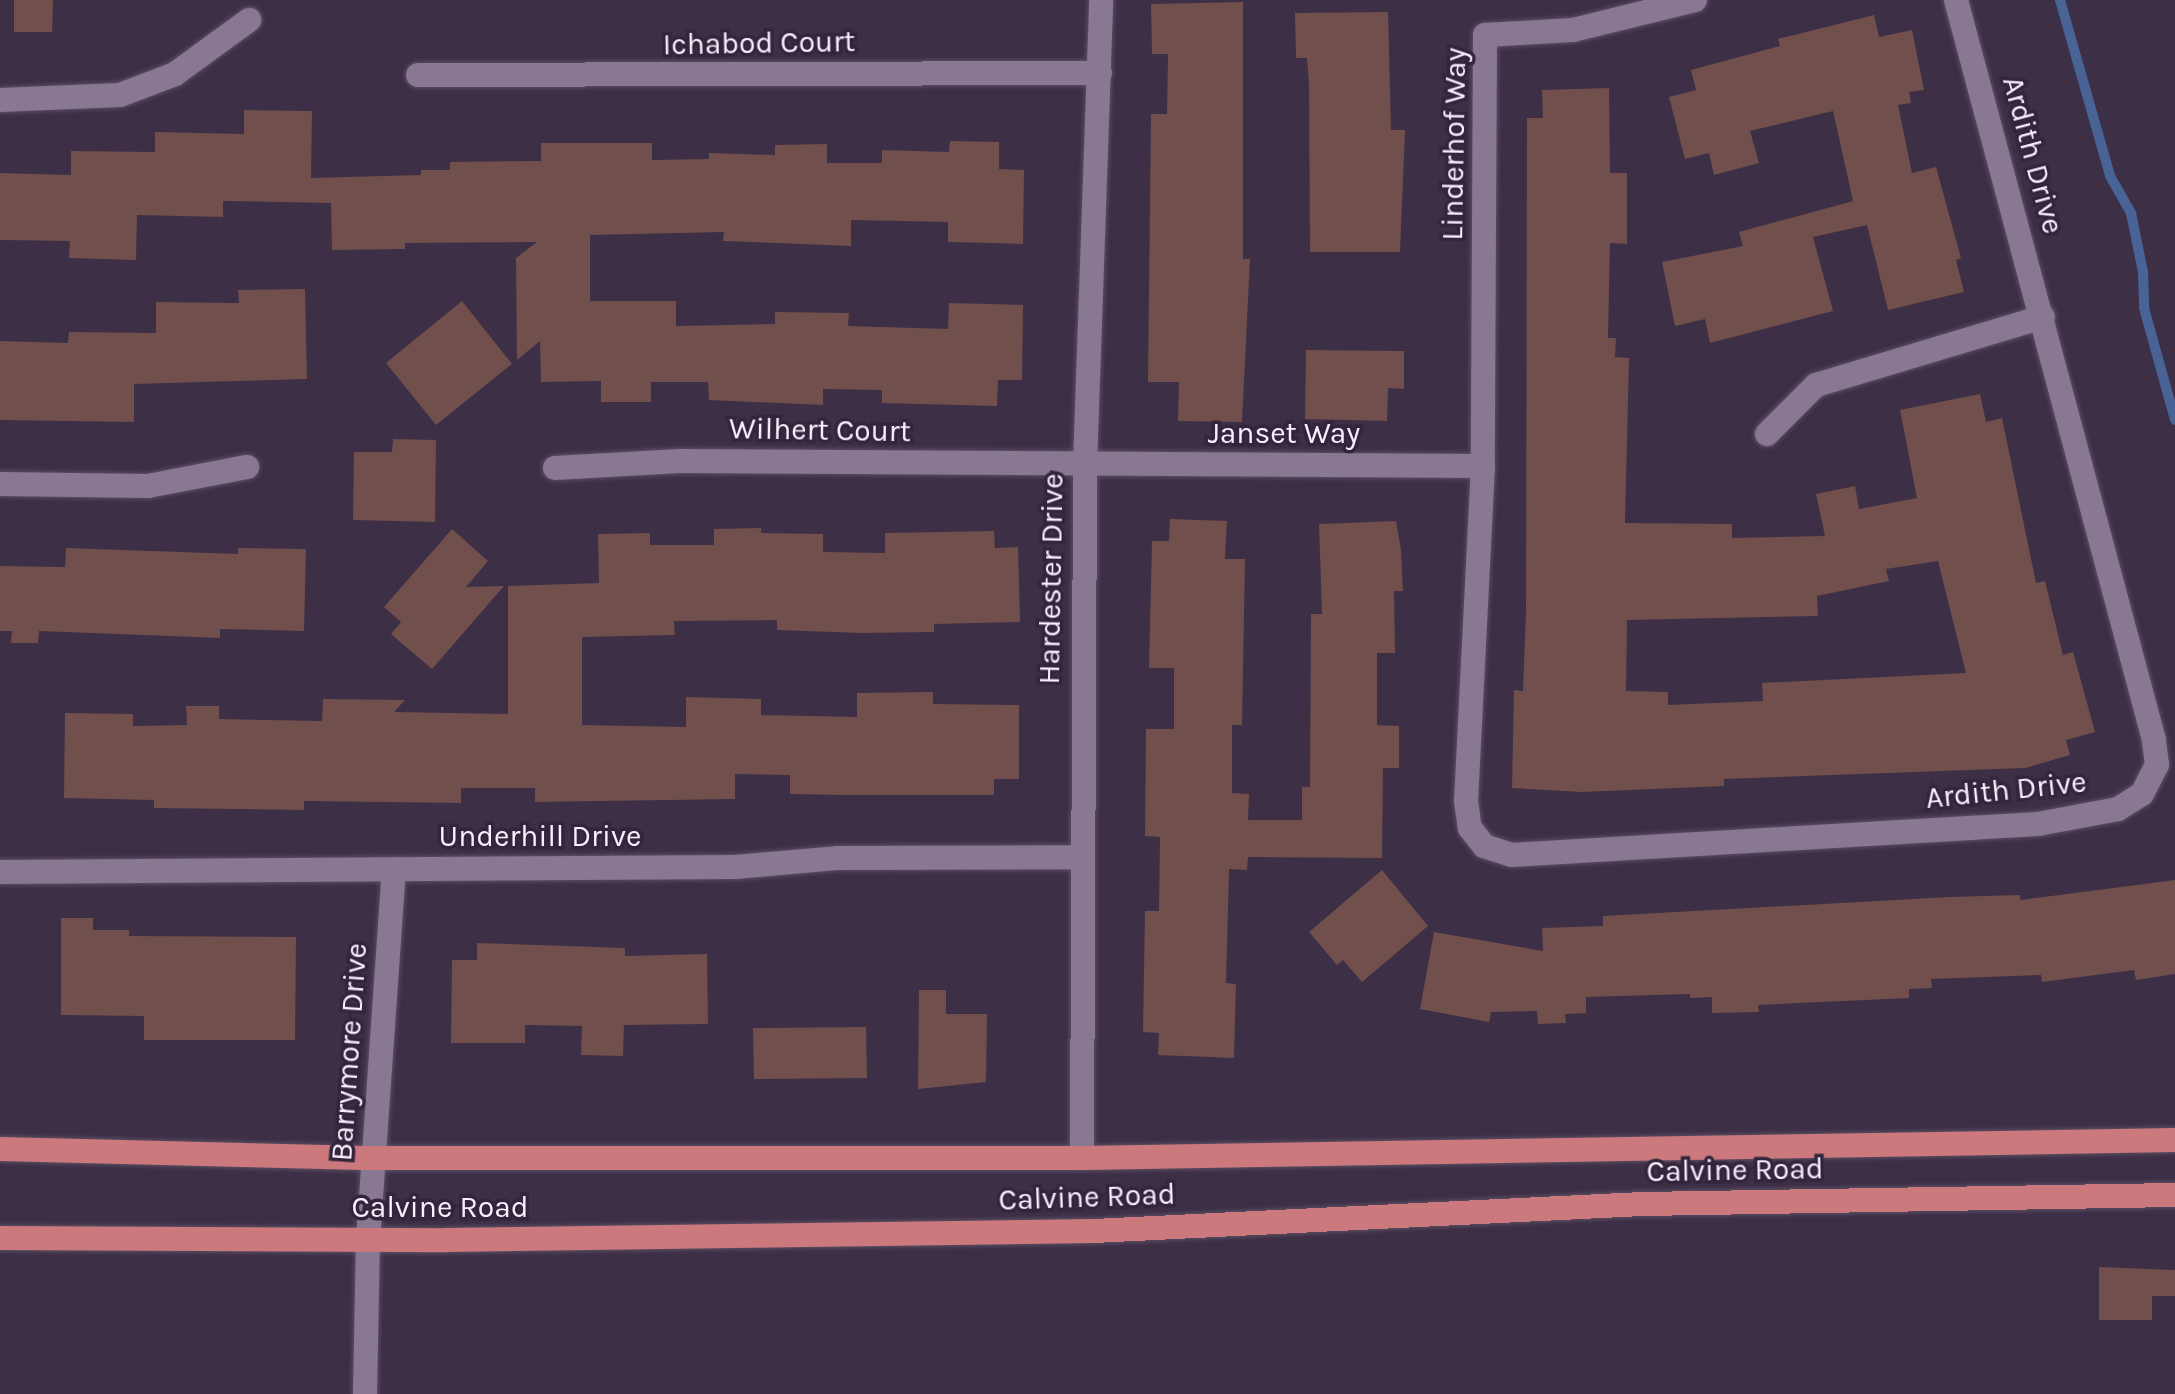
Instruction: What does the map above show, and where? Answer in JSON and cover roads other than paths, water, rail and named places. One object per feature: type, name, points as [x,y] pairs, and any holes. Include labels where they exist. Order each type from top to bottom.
[{"type":"main road","name":"Calvine Road","points":[[0,1149],[374,1158],[1082,1158],[2175,1140]]},
{"type":"main road","name":"Calvine Road","points":[[0,1238],[368,1240],[1094,1231],[1643,1204],[2175,1195]]},
{"type":"street","name":"Hardester Drive","points":[[1082,1158],[1080,857],[1085,465],[1101,0]]},
{"type":"street","name":"Linderhof Way","points":[[1483,466],[1485,35],[1573,30],[1695,0]]},
{"type":"street","name":"Ardith Drive","points":[[1483,466],[1466,801],[1470,828],[1484,846],[1511,855],[2023,825],[2118,809],[2142,794],[2157,765],[2154,740],[1956,0]]},
{"type":"street","points":[[0,100],[120,95],[175,74],[249,20]]},
{"type":"street","name":"Ichabod Court","points":[[418,75],[1100,73]]},
{"type":"street","points":[[1767,434],[1816,385],[2043,317]]},
{"type":"street","name":"Wilhert Court","points":[[555,468],[680,461],[1085,465]]},
{"type":"street","name":"Janset Way","points":[[1085,465],[1483,466]]},
{"type":"street","points":[[0,484],[148,486],[247,467]]},
{"type":"street","name":"Underhill Drive","points":[[0,872],[394,869],[1080,857]]},
{"type":"street","name":"Barrymore Drive","points":[[365,1394],[368,1240],[394,869]]},
{"type":"waterway","points":[[2060,0],[2110,176],[2131,213],[2143,272],[2144,308],[2175,420]]}]
